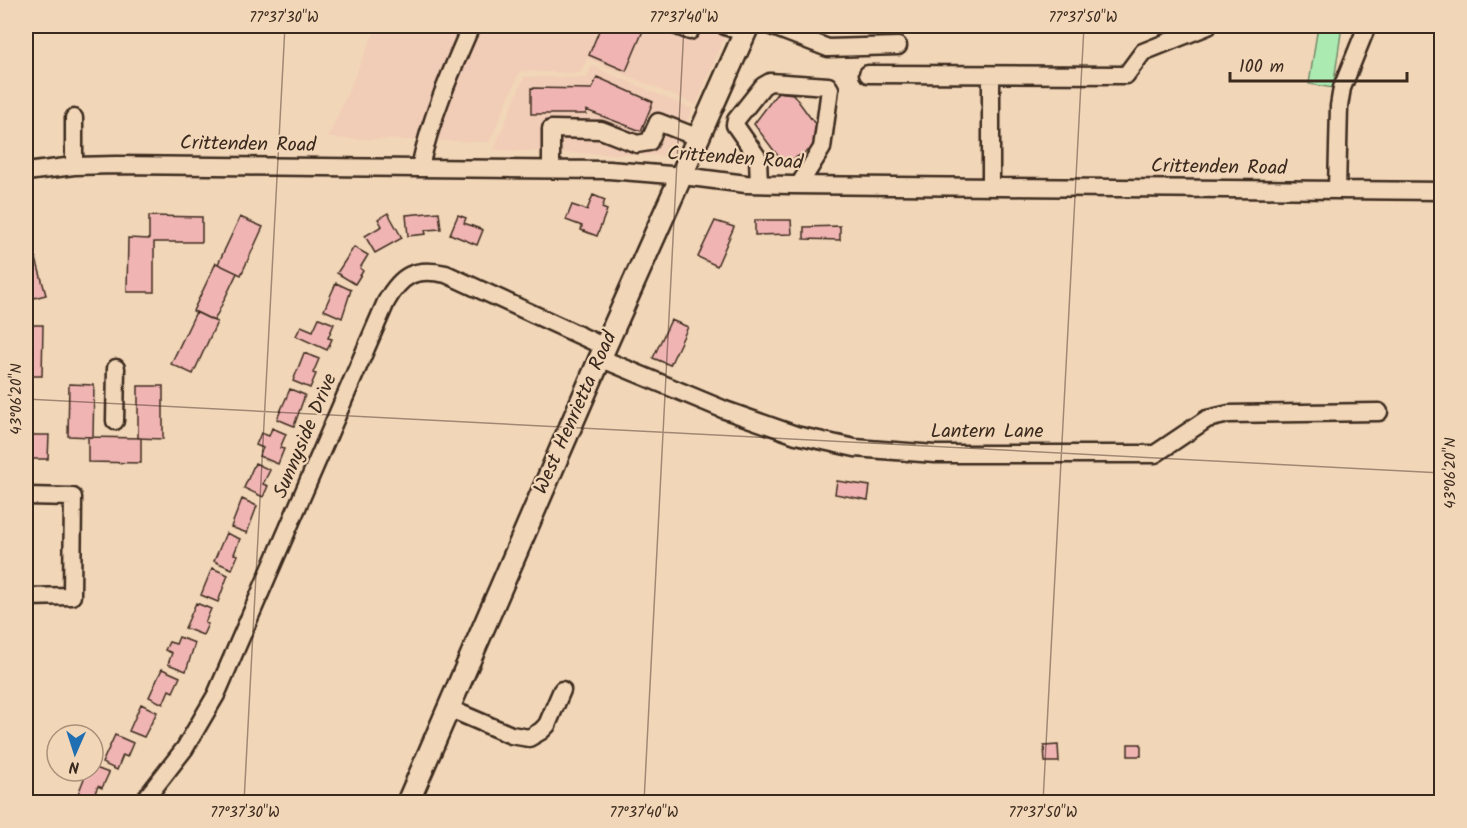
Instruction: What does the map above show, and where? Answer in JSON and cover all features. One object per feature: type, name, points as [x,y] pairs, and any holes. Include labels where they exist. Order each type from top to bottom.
[{"type":"main road","name":"West Henrietta Road","points":[[408,802],[603,352],[699,138],[739,28]]},
{"type":"street","points":[[420,167],[438,101],[471,26]]},
{"type":"street","points":[[677,26],[690,31],[692,26]]},
{"type":"street","points":[[771,26],[828,48],[898,46]]},
{"type":"street","points":[[868,74],[1126,75],[1143,52],[1208,26]]},
{"type":"street","points":[[1337,190],[1339,106],[1342,88],[1367,26]]},
{"type":"street","points":[[991,75],[991,187]]},
{"type":"street","points":[[759,184],[758,158],[735,125],[736,120],[764,86],[770,82],[828,86],[830,89],[822,148],[799,185]]},
{"type":"street","points":[[74,118],[74,166]]},
{"type":"street","points":[[551,168],[551,129],[601,130],[637,144],[648,142],[658,122],[699,138]]},
{"type":"street","name":"Crittenden Road","points":[[26,172],[74,166],[551,168],[609,170],[759,184],[1442,191]]},
{"type":"street","name":"Sunnyside Drive","points":[[143,802],[185,748],[216,695],[386,302],[399,282],[405,277],[420,272],[446,273],[603,352]]},
{"type":"street","name":"Lantern Lane","points":[[603,352],[725,410],[796,435],[855,448],[923,453],[1155,454],[1207,419],[1229,414],[1379,412]]},
{"type":"street","points":[[116,368],[116,421]]},
{"type":"street","points":[[26,496],[73,497],[72,596],[26,597]]},
{"type":"street","points":[[448,708],[511,735],[529,738],[547,725],[562,690]]},
{"type":"shaded area","points":[[377,26],[729,26],[696,105],[587,58],[580,73],[520,71],[489,142],[328,138]]},
{"type":"shaded area","points":[[592,66],[692,109],[672,156],[494,150],[524,77],[587,78]]},
{"type":"green space","points":[[1318,26],[1342,26],[1333,88],[1309,84]]},
{"type":"building","points":[[601,26],[645,26],[626,71],[589,55]]},
{"type":"building","points":[[816,26],[843,26],[840,33]]},
{"type":"building","points":[[597,77],[653,102],[641,131],[586,110],[586,114],[531,114],[531,88],[592,89]]},
{"type":"building","points":[[778,92],[793,94],[818,128],[821,144],[784,164],[754,124]]},
{"type":"building","points":[[593,195],[605,200],[602,208],[607,210],[597,236],[581,230],[582,226],[566,220],[572,205],[587,210]]},
{"type":"building","points":[[439,212],[441,229],[425,230],[426,234],[408,236],[406,215]]},
{"type":"building","points":[[388,213],[402,238],[375,253],[365,236],[382,226],[378,219]]},
{"type":"building","points":[[458,215],[466,218],[464,223],[483,230],[477,245],[450,234]]},
{"type":"building","points":[[149,216],[202,217],[202,242],[154,242],[154,292],[127,292],[128,238],[149,239]]},
{"type":"building","points":[[240,217],[263,227],[241,275],[218,264]]},
{"type":"building","points":[[755,220],[791,220],[792,234],[755,235]]},
{"type":"building","points":[[715,221],[734,227],[717,266],[698,257]]},
{"type":"building","points":[[840,226],[840,240],[804,239],[804,227]]},
{"type":"building","points":[[32,244],[46,295],[26,300],[26,246]]},
{"type":"building","points":[[354,247],[368,255],[360,268],[363,271],[355,284],[337,273]]},
{"type":"building","points":[[216,263],[237,273],[214,321],[193,311]]},
{"type":"building","points":[[336,283],[351,290],[342,318],[324,310]]},
{"type":"building","points":[[196,312],[217,322],[193,374],[171,364]]},
{"type":"building","points":[[319,318],[334,324],[328,338],[332,339],[327,350],[296,336],[301,326],[313,331]]},
{"type":"building","points":[[671,320],[688,327],[670,365],[653,358]]},
{"type":"building","points":[[26,325],[43,325],[42,376],[26,376]]},
{"type":"building","points":[[304,353],[319,359],[310,388],[293,381]]},
{"type":"building","points":[[69,384],[94,385],[93,437],[68,436]]},
{"type":"building","points":[[138,386],[163,386],[163,439],[138,438]]},
{"type":"building","points":[[290,389],[305,395],[294,426],[277,419]]},
{"type":"building","points":[[272,428],[286,434],[280,448],[284,449],[278,464],[259,456],[263,448],[256,445],[261,433],[269,436]]},
{"type":"building","points":[[26,435],[49,435],[48,459],[26,459]]},
{"type":"building","points":[[88,437],[141,438],[141,463],[88,462]]},
{"type":"building","points":[[255,463],[270,470],[263,484],[268,486],[263,497],[244,488]]},
{"type":"building","points":[[837,481],[870,486],[868,500],[835,494]]},
{"type":"building","points":[[242,499],[257,506],[247,533],[231,527]]},
{"type":"building","points":[[226,533],[240,539],[234,554],[238,555],[232,569],[214,561]]},
{"type":"building","points":[[212,568],[228,575],[218,602],[201,595]]},
{"type":"building","points":[[196,603],[211,609],[203,635],[185,628]]},
{"type":"building","points":[[179,637],[195,643],[186,671],[168,664],[172,653],[165,650],[169,642],[176,644]]},
{"type":"building","points":[[162,669],[180,677],[173,692],[169,690],[163,704],[149,697]]},
{"type":"building","points":[[141,704],[157,712],[144,737],[129,731]]},
{"type":"building","points":[[115,735],[133,743],[127,757],[123,755],[117,770],[105,764],[105,757]]},
{"type":"building","points":[[1128,744],[1141,744],[1141,756],[1128,756]]},
{"type":"building","points":[[1058,745],[1059,762],[1045,762],[1044,746]]},
{"type":"building","points":[[82,783],[104,783],[102,788],[98,786],[92,800],[78,794]]}]
